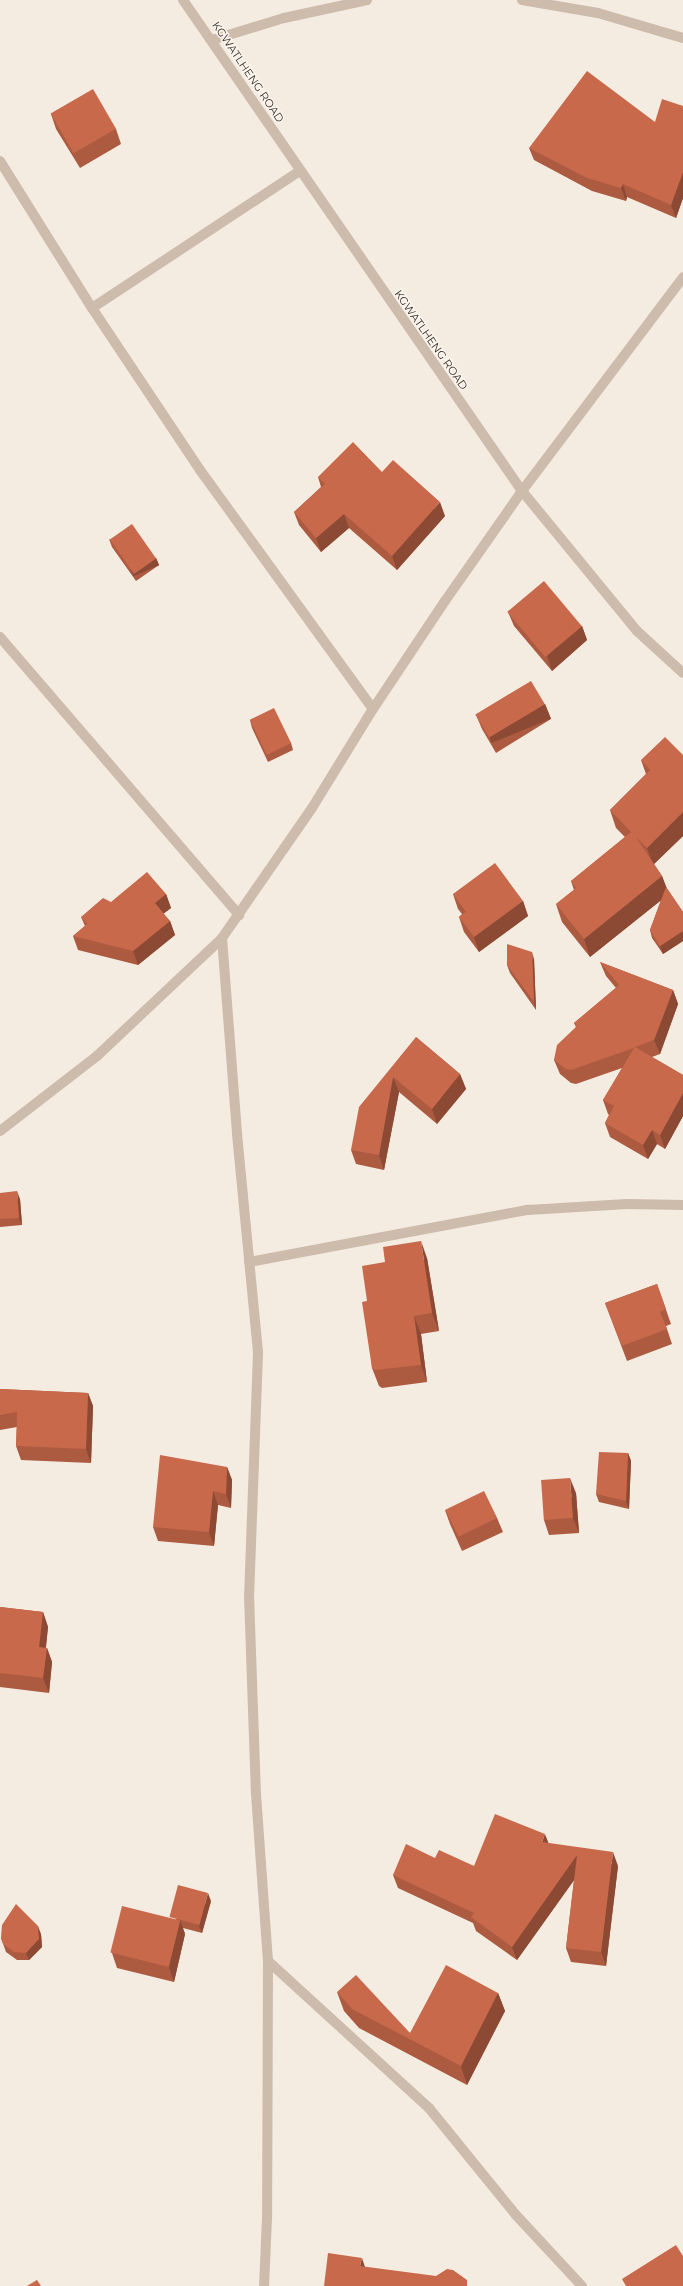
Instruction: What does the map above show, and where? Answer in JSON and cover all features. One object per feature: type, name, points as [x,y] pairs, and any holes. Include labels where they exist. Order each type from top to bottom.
[{"type":"street","name":"KGWATLHENG ROAD","points":[[183,0],[522,491],[637,631],[683,672]]},
{"type":"street","points":[[212,40],[284,18],[367,0]]},
{"type":"street","points":[[522,0],[598,13],[683,38]]},
{"type":"street","points":[[0,161],[92,308],[200,470],[373,709]]},
{"type":"street","points":[[92,308],[300,171]]},
{"type":"street","points":[[0,1131],[97,1056],[222,938],[312,808],[373,709],[522,491],[683,278]]},
{"type":"street","points":[[0,637],[239,915]]},
{"type":"street","points":[[222,938],[258,1353],[249,1595],[256,1794],[268,1961],[267,2218],[264,2286]]},
{"type":"street","points":[[249,1262],[528,1210],[627,1204],[683,1205]]},
{"type":"street","points":[[268,1961],[429,2108],[516,2215],[582,2286]]},
{"type":"building","points":[[587,71],[655,122],[662,99],[683,106],[683,172],[671,205],[623,184],[621,188],[587,178],[529,148]]},
{"type":"building","points":[[93,89],[116,129],[74,153],[51,114]]},
{"type":"building","points":[[353,442],[382,472],[393,460],[440,502],[392,556],[344,514],[316,538],[294,512],[325,484],[318,477]]},
{"type":"building","points":[[132,524],[156,558],[134,574],[110,539]]},
{"type":"building","points":[[544,581],[582,626],[545,657],[507,612]]},
{"type":"building","points":[[531,681],[545,704],[489,738],[475,714]]},
{"type":"building","points":[[274,708],[291,743],[267,755],[250,720]]},
{"type":"building","points":[[665,737],[683,755],[683,812],[647,848],[636,837],[662,876],[584,939],[556,904],[576,888],[571,881],[631,832],[610,810],[650,770],[641,760]]},
{"type":"building","points":[[495,863],[523,901],[474,937],[459,917],[466,912],[453,894]]},
{"type":"building","points":[[147,872],[166,894],[155,903],[170,921],[133,951],[73,936],[87,924],[81,917],[103,898],[111,902]]},
{"type":"building","points":[[666,887],[683,912],[683,931],[660,946],[650,930]]},
{"type":"building","points":[[507,944],[532,952],[534,1002],[507,965]]},
{"type":"building","points":[[600,962],[673,990],[654,1040],[635,1047],[683,1075],[683,1093],[660,1135],[652,1130],[643,1145],[605,1123],[614,1106],[603,1100],[634,1048],[571,1070],[566,1069],[554,1060],[557,1045],[577,1026],[574,1023],[619,985]]},
{"type":"building","points":[[416,1037],[460,1074],[432,1109],[393,1077],[379,1155],[351,1150],[359,1107]]},
{"type":"building","points":[[17,1191],[19,1218],[0,1219],[0,1193]]},
{"type":"building","points":[[421,1241],[432,1313],[414,1316],[421,1365],[375,1370],[372,1368],[362,1302],[367,1301],[362,1266],[385,1262],[383,1247]]},
{"type":"building","points":[[657,1284],[666,1309],[660,1312],[667,1329],[622,1346],[605,1303]]},
{"type":"building","points":[[0,1389],[88,1393],[86,1449],[16,1446],[17,1412],[0,1415]]},
{"type":"building","points":[[599,1452],[628,1453],[626,1501],[596,1494]]},
{"type":"building","points":[[160,1455],[227,1467],[226,1494],[213,1491],[209,1532],[153,1527]]},
{"type":"building","points":[[570,1478],[573,1518],[544,1520],[541,1480]]},
{"type":"building","points":[[484,1491],[497,1518],[459,1537],[445,1510]]},
{"type":"building","points":[[0,1607],[43,1612],[39,1647],[47,1648],[43,1678],[0,1673]]},
{"type":"building","points":[[495,1814],[545,1834],[542,1842],[613,1852],[601,1952],[566,1948],[577,1855],[512,1947],[471,1917],[474,1913],[393,1875],[406,1844],[435,1858],[439,1850],[474,1866]]},
{"type":"building","points":[[178,1885],[208,1893],[199,1925],[169,1917]]},
{"type":"building","points":[[16,1904],[38,1926],[39,1939],[26,1953],[14,1952],[3,1944],[1,1938],[2,1925]]},
{"type":"building","points":[[122,1906],[180,1921],[169,1967],[110,1953]]},
{"type":"building","points":[[446,1965],[498,1993],[461,2066],[352,2009],[337,1992],[356,1975],[410,2033]]},
{"type":"building","points":[[676,2245],[683,2256],[683,2286],[626,2286],[622,2279]]},
{"type":"building","points":[[328,2253],[362,2258],[360,2266],[436,2276],[447,2269],[453,2270],[467,2280],[467,2286],[324,2286]]},
{"type":"building","points":[[37,2280],[41,2286],[27,2286]]}]
